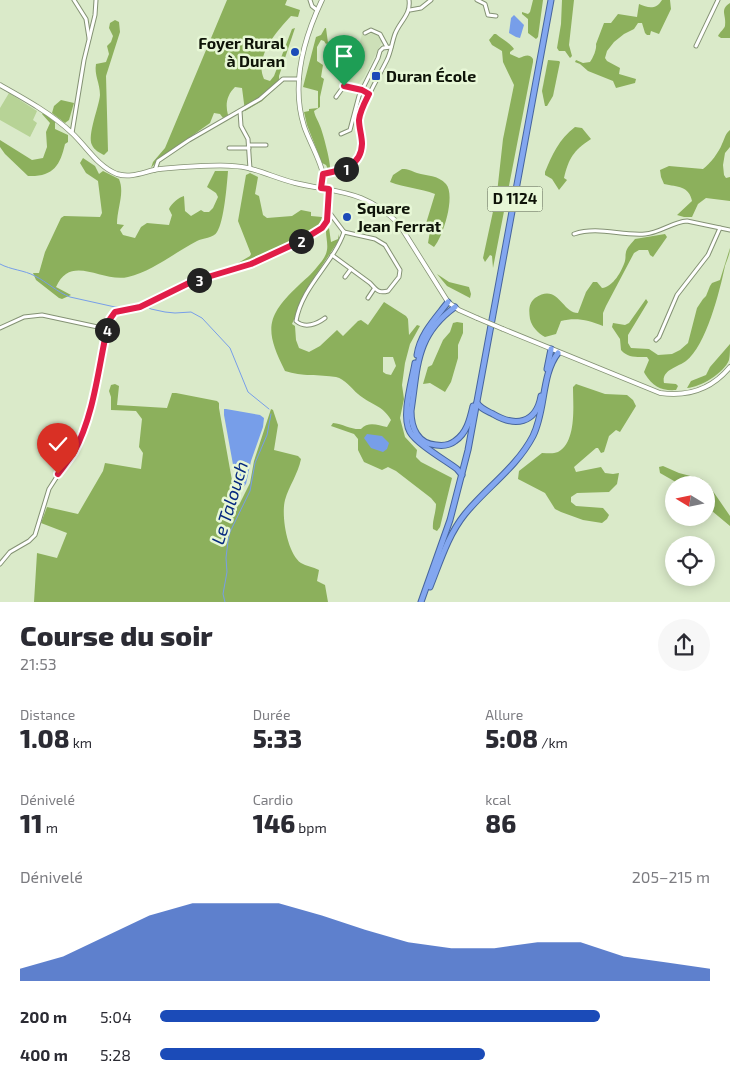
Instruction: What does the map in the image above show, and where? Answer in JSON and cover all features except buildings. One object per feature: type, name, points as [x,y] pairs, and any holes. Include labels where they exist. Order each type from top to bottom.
[{"type":"highway","name":"D 1124","points":[[421,602],[441,546],[462,474],[551,0]]},
{"type":"highway","points":[[448,302],[421,339],[406,414],[410,432],[416,439],[462,474]]},
{"type":"highway","points":[[455,307],[428,334],[422,345],[411,421],[419,438],[432,445],[444,446],[455,441],[463,433],[469,421],[474,403],[477,400],[481,408],[507,421],[522,421],[531,416],[538,408],[551,350]]},
{"type":"highway","points":[[421,602],[427,595],[456,526],[471,507],[518,458],[532,437],[541,414],[550,367],[558,353]]},
{"type":"street","points":[[74,0],[86,19],[89,30],[89,44]]},
{"type":"street","points":[[72,133],[84,60],[95,15],[96,0]]},
{"type":"street","points":[[310,0],[313,7],[317,10]]},
{"type":"street","points":[[321,188],[323,174],[301,116],[299,79],[306,44],[322,0]]},
{"type":"street","points":[[323,174],[347,169],[359,157],[362,144],[360,118],[369,94],[384,66],[389,47],[398,28],[410,10],[409,0]]},
{"type":"street","points":[[410,10],[421,8],[431,0]]},
{"type":"street","points":[[477,0],[484,4],[488,15],[496,16]]},
{"type":"street","points":[[696,46],[718,0]]},
{"type":"street","points":[[365,33],[371,30],[379,33],[389,47]]},
{"type":"street","points":[[341,134],[350,130],[355,107],[380,51],[383,48],[389,47]]},
{"type":"street","points":[[344,86],[340,72],[345,50]]},
{"type":"street","points":[[155,170],[158,162],[165,156],[260,99],[283,79],[299,79]]},
{"type":"street","points":[[0,85],[41,110],[72,133],[100,163],[112,172],[133,176],[155,170],[183,167],[236,167],[362,198],[393,218],[403,230],[440,292],[455,307],[558,353],[649,389],[674,395],[690,393],[703,389],[717,380],[730,367]]},
{"type":"street","points":[[344,86],[362,90],[369,94]]},
{"type":"street","points":[[336,97],[344,86]]},
{"type":"street","points":[[240,111],[241,126],[247,136],[249,146],[250,169]]},
{"type":"street","points":[[229,148],[266,145]]},
{"type":"street","points":[[0,564],[10,552],[29,542],[35,535],[49,489],[76,447],[90,409],[107,329],[110,319],[115,312],[140,307],[191,282],[240,268],[301,241],[322,228],[327,221],[329,189]]},
{"type":"street","points":[[329,212],[344,232],[380,241],[399,268],[398,277],[388,291],[381,292],[374,289],[370,283],[332,255]]},
{"type":"street","points":[[574,234],[595,230],[643,234],[687,221],[730,230]]},
{"type":"street","points":[[656,340],[677,295],[708,256],[720,228]]},
{"type":"street","points":[[325,318],[310,325],[301,324],[296,321],[304,298],[340,242],[344,232]]},
{"type":"street","points":[[345,277],[351,269]]},
{"type":"street","points":[[368,298],[374,289]]},
{"type":"street","points":[[0,328],[24,317],[42,315],[107,329]]},
{"type":"shaded area","points":[[373,32],[377,34],[382,42],[364,77],[359,83],[346,81],[349,60],[357,48],[358,42],[360,42],[362,34],[369,35]]},
{"type":"shaded area","points":[[9,93],[37,111],[33,120],[37,123],[30,137],[0,120],[0,108]]},
{"type":"green space","points":[[227,0],[287,0],[285,5],[300,10],[298,17],[291,16],[273,37],[264,54],[262,71],[264,79],[270,81],[274,76],[292,29],[295,28],[279,76],[279,84],[262,101],[245,111],[242,88],[235,87],[227,100],[228,115],[223,118],[220,114],[214,113],[210,123],[158,160],[151,168],[153,162],[165,148]]},
{"type":"green space","points":[[533,0],[543,0],[538,37],[536,39],[528,33],[528,19],[522,14],[522,12],[528,14],[530,12]]},
{"type":"green space","points":[[562,0],[574,0],[569,45],[572,56],[570,58],[565,51],[559,51],[557,48]]},
{"type":"green space","points":[[662,0],[670,0],[671,9],[659,34],[651,31],[650,35],[647,35],[642,23],[638,23],[634,29],[614,42],[607,51],[605,58],[607,61],[620,68],[619,74],[636,79],[635,83],[616,88],[613,81],[588,71],[575,62],[576,60],[583,63],[590,62],[604,23],[611,23],[618,14],[637,17],[639,4],[654,7]]},
{"type":"green space","points":[[730,3],[730,38],[721,38],[718,36],[725,26],[724,10]]},
{"type":"green space","points":[[115,20],[119,22],[120,32],[106,76],[108,151],[104,155],[94,148],[91,140],[100,95],[96,64],[106,62],[109,54],[107,46],[113,36],[109,28],[110,23]]},
{"type":"green space","points":[[325,28],[328,43],[326,44],[321,40],[317,47],[317,61],[323,65],[321,77],[324,79],[320,107],[314,111],[325,141],[330,169],[322,163],[304,112],[309,111],[309,109],[318,108],[318,91],[303,87],[316,37],[321,35]]},
{"type":"green space","points":[[494,34],[514,49],[510,54],[519,58],[530,56],[533,62],[493,268],[492,256],[490,255],[485,262],[483,258],[497,193],[503,139],[514,85],[503,62],[502,51],[492,45],[489,40]]},
{"type":"green space","points":[[548,60],[560,62],[553,96],[547,106],[545,106],[542,91]]},
{"type":"green space","points":[[61,100],[74,103],[69,120],[65,123],[52,113],[54,106]]},
{"type":"green space","points":[[43,113],[55,122],[55,129],[68,135],[68,142],[65,144],[61,158],[54,169],[44,175],[28,176],[5,154],[0,147],[0,140],[32,160],[43,158],[47,147],[46,132],[50,123]]},
{"type":"green space","points":[[575,127],[582,128],[591,139],[580,147],[573,156],[564,178],[567,180],[559,190],[552,179],[545,175],[545,172],[560,142]]},
{"type":"green space","points":[[730,130],[730,147],[725,153],[723,165],[724,175],[726,178],[730,177],[730,201],[706,198],[698,204],[692,217],[677,215],[692,201],[691,196],[682,188],[664,184],[660,170],[669,166],[703,169],[717,154]]},
{"type":"green space","points":[[83,158],[95,166],[99,174],[103,171],[119,179],[121,195],[117,224],[124,225],[120,230],[123,235],[135,238],[141,227],[147,223],[169,225],[172,215],[169,209],[173,203],[184,196],[185,211],[191,216],[201,210],[209,212],[218,197],[216,193],[207,187],[215,171],[228,171],[223,212],[217,232],[213,236],[197,241],[146,271],[128,277],[118,278],[79,270],[70,272],[62,277],[56,287],[71,295],[62,299],[59,298],[36,280],[33,273],[39,273],[45,252],[61,218],[64,216],[100,217],[102,213],[98,181],[86,173],[80,163]]},
{"type":"green space","points":[[402,169],[440,179],[449,190],[450,198],[447,216],[441,235],[434,247],[428,243],[430,231],[424,230],[435,194],[390,182],[393,175]]},
{"type":"green space","points":[[250,173],[258,177],[255,194],[259,196],[263,215],[267,218],[292,216],[301,210],[311,212],[311,216],[322,217],[319,226],[299,239],[239,265],[238,263],[251,254],[238,221],[246,175]]},
{"type":"green space","points":[[329,228],[331,242],[338,239],[339,234],[339,240],[309,285],[292,324],[295,326],[296,340],[299,348],[309,352],[320,346],[337,330],[343,336],[358,321],[361,320],[368,325],[384,302],[406,316],[408,319],[409,335],[417,325],[420,326],[410,344],[405,363],[402,385],[404,399],[400,418],[405,437],[417,450],[416,457],[421,462],[452,478],[440,527],[437,531],[433,529],[436,504],[431,498],[396,471],[388,467],[382,470],[364,462],[358,450],[358,439],[354,434],[331,426],[333,423],[358,429],[370,424],[387,427],[391,420],[388,415],[339,378],[285,371],[278,357],[272,335],[274,316],[287,297],[324,257],[327,248],[326,231]],"holes":[[[383,357],[393,357],[396,366],[391,375],[386,374],[383,372]]]},
{"type":"green space","points":[[665,234],[667,237],[653,257],[648,250],[639,250],[634,253],[603,313],[603,326],[582,320],[566,320],[561,321],[556,334],[545,337],[534,327],[530,319],[529,310],[535,298],[543,294],[549,294],[573,312],[578,313],[586,292],[593,282],[597,282],[602,288],[610,285],[616,278],[624,265],[628,247],[635,239]]},
{"type":"green space","points":[[730,248],[716,303],[700,343],[686,361],[671,369],[665,375],[664,383],[676,384],[678,386],[676,390],[666,390],[658,387],[651,382],[644,372],[649,360],[647,357],[629,356],[621,350],[620,339],[612,327],[613,323],[625,325],[629,323],[646,299],[648,302],[628,335],[628,343],[631,348],[649,349],[658,355],[672,354],[680,350],[688,343],[697,308],[706,296],[712,283],[720,280]]},
{"type":"green space","points":[[437,274],[449,282],[469,287],[470,298],[447,286]]},
{"type":"green space","points":[[453,323],[463,323],[463,333],[458,345],[458,358],[451,382],[445,392],[430,383],[423,384],[428,367],[432,365]]},
{"type":"green space","points":[[730,344],[729,360],[722,370],[705,382],[687,388],[691,381],[706,375],[710,367]]},
{"type":"green space","points":[[576,384],[605,394],[627,395],[636,406],[620,432],[616,430],[609,436],[604,452],[601,453],[596,448],[574,467],[576,472],[601,467],[605,473],[619,473],[617,484],[609,492],[577,493],[571,497],[571,502],[576,506],[603,508],[609,515],[602,523],[583,520],[555,509],[545,493],[518,479],[519,471],[542,453],[558,452],[564,447],[571,432],[573,422],[573,387]]},
{"type":"green space","points":[[111,385],[119,386],[117,405],[167,408],[172,393],[217,401],[219,403],[234,501],[239,505],[250,483],[254,461],[271,409],[273,410],[278,425],[274,450],[298,456],[301,459],[285,500],[286,533],[296,558],[301,563],[319,570],[317,581],[325,585],[328,602],[34,602],[37,553],[57,558],[67,533],[41,523],[47,507],[78,514],[103,471],[105,463],[141,469],[143,453],[139,447],[142,419],[136,411],[111,410],[109,391]]},
{"type":"green space","points":[[663,466],[690,476],[665,476],[660,473],[659,467]]},
{"type":"green space","points":[[715,494],[730,516],[730,526],[715,514]]},
{"type":"water","points":[[514,15],[524,25],[520,38],[509,33],[511,18]]},
{"type":"water","points":[[224,409],[260,415],[264,418],[246,484],[241,489],[238,488],[236,481]]},
{"type":"water","points":[[367,434],[382,436],[389,443],[387,449],[383,452],[371,448],[364,438]]},
{"type":"waterway","name":"Le Talouch","points":[[0,264],[31,274],[70,297],[115,307],[133,307],[144,304]]},
{"type":"waterway","name":"Le Talouch","points":[[146,306],[165,312],[191,312],[202,318],[230,348],[248,392],[269,409]]},
{"type":"waterway","name":"Le Talouch","points":[[225,602],[223,594],[227,572],[226,558],[230,532],[250,491],[255,463],[267,435],[271,414]]},
{"type":"place","name":"Foyer Rural à Duran","points":[[295,52]]},
{"type":"place","name":"Duran École","points":[[376,76]]},
{"type":"place","name":"Square Jean Ferrat","points":[[347,217]]},
{"type":"route","points":[[58,474],[73,454],[90,409],[107,329],[110,319],[115,312],[140,307],[191,282],[264,259],[301,241],[325,225],[329,212],[329,189],[321,188],[323,174],[347,169],[359,157],[362,144],[359,125],[361,110],[369,94],[362,90],[344,86]]}]
